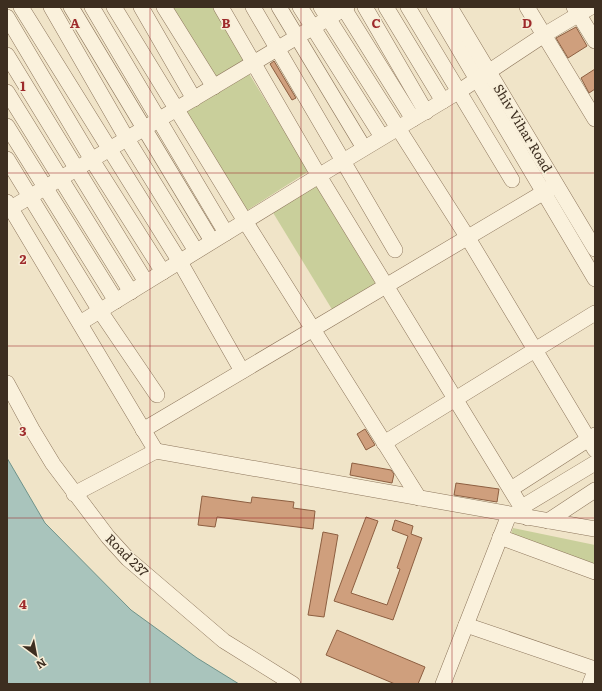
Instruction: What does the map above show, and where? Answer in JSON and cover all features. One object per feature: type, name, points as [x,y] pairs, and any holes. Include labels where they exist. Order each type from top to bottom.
[{"type":"street","points":[[21,7],[180,262],[242,371]]},
{"type":"street","points":[[50,7],[63,26],[127,139],[196,251]]},
{"type":"street","points":[[146,282],[8,58],[27,49],[63,26],[74,12],[92,7],[226,233]]},
{"type":"street","points":[[114,7],[245,221],[420,498]]},
{"type":"street","points":[[140,7],[194,99]]},
{"type":"street","points":[[164,7],[214,87]]},
{"type":"street","points":[[221,7],[318,176],[387,285],[525,512],[548,521],[595,529]]},
{"type":"street","points":[[254,7],[395,250]]},
{"type":"street","points":[[279,7],[364,148]]},
{"type":"street","points":[[300,7],[382,138]]},
{"type":"street","points":[[365,7],[426,112]]},
{"type":"street","points":[[386,7],[443,101]]},
{"type":"street","points":[[408,7],[512,180]]},
{"type":"street","points":[[434,7],[483,75]]},
{"type":"street","name":"Shiv Vihar Road","points":[[450,7],[483,75],[550,189],[595,249]]},
{"type":"street","points":[[528,7],[595,119]]},
{"type":"street","points":[[156,451],[9,205],[30,197],[312,28],[325,13],[344,8],[413,119]]},
{"type":"street","points":[[80,323],[342,161],[426,112],[582,10],[595,41]]},
{"type":"street","points":[[74,12],[212,241]]},
{"type":"street","points":[[325,13],[468,238],[593,441],[511,489]]},
{"type":"street","points":[[7,17],[92,160],[163,272]]},
{"type":"street","points":[[7,92],[131,292]]},
{"type":"street","points":[[7,126],[116,301]]},
{"type":"street","points":[[7,159],[100,311],[157,395]]},
{"type":"street","points":[[143,430],[550,189],[595,279]]},
{"type":"street","points":[[384,443],[595,313]]},
{"type":"street","name":"Road 237","points":[[7,382],[33,432],[74,494],[128,559],[224,641],[293,684]]},
{"type":"street","points":[[74,494],[156,451],[509,515],[525,512],[595,463]]},
{"type":"street","points":[[548,521],[595,490]]},
{"type":"street","points":[[443,684],[509,515]]},
{"type":"street","points":[[500,537],[595,572]]},
{"type":"street","points":[[466,625],[595,670],[590,684]]},
{"type":"green space","points":[[170,7],[213,7],[245,59],[214,78]]},
{"type":"green space","points":[[248,72],[309,171],[246,211],[185,112]]},
{"type":"green space","points":[[315,184],[376,284],[333,311],[272,211]]},
{"type":"green space","points":[[513,528],[595,545],[595,566],[510,537]]},
{"type":"water","points":[[7,458],[45,523],[131,610],[197,658],[239,684],[7,684]]},
{"type":"building","points":[[576,27],[587,46],[568,58],[556,38]]},
{"type":"building","points":[[274,61],[296,98],[292,100],[270,64]]},
{"type":"building","points":[[595,69],[595,89],[589,93],[581,78]]},
{"type":"building","points":[[365,429],[375,445],[366,450],[357,434]]},
{"type":"building","points":[[352,463],[391,470],[394,474],[392,483],[350,475]]},
{"type":"building","points":[[456,483],[499,489],[497,502],[454,495]]},
{"type":"building","points":[[202,496],[251,503],[252,497],[294,502],[293,508],[315,511],[313,529],[217,517],[215,527],[198,525]]},
{"type":"building","points":[[366,517],[378,521],[351,593],[387,605],[400,569],[397,568],[408,536],[392,530],[395,520],[413,526],[411,534],[422,538],[393,620],[334,601]]},
{"type":"building","points":[[323,532],[338,535],[324,617],[308,615]]},
{"type":"building","points":[[337,630],[425,667],[418,684],[395,684],[326,655]]}]
